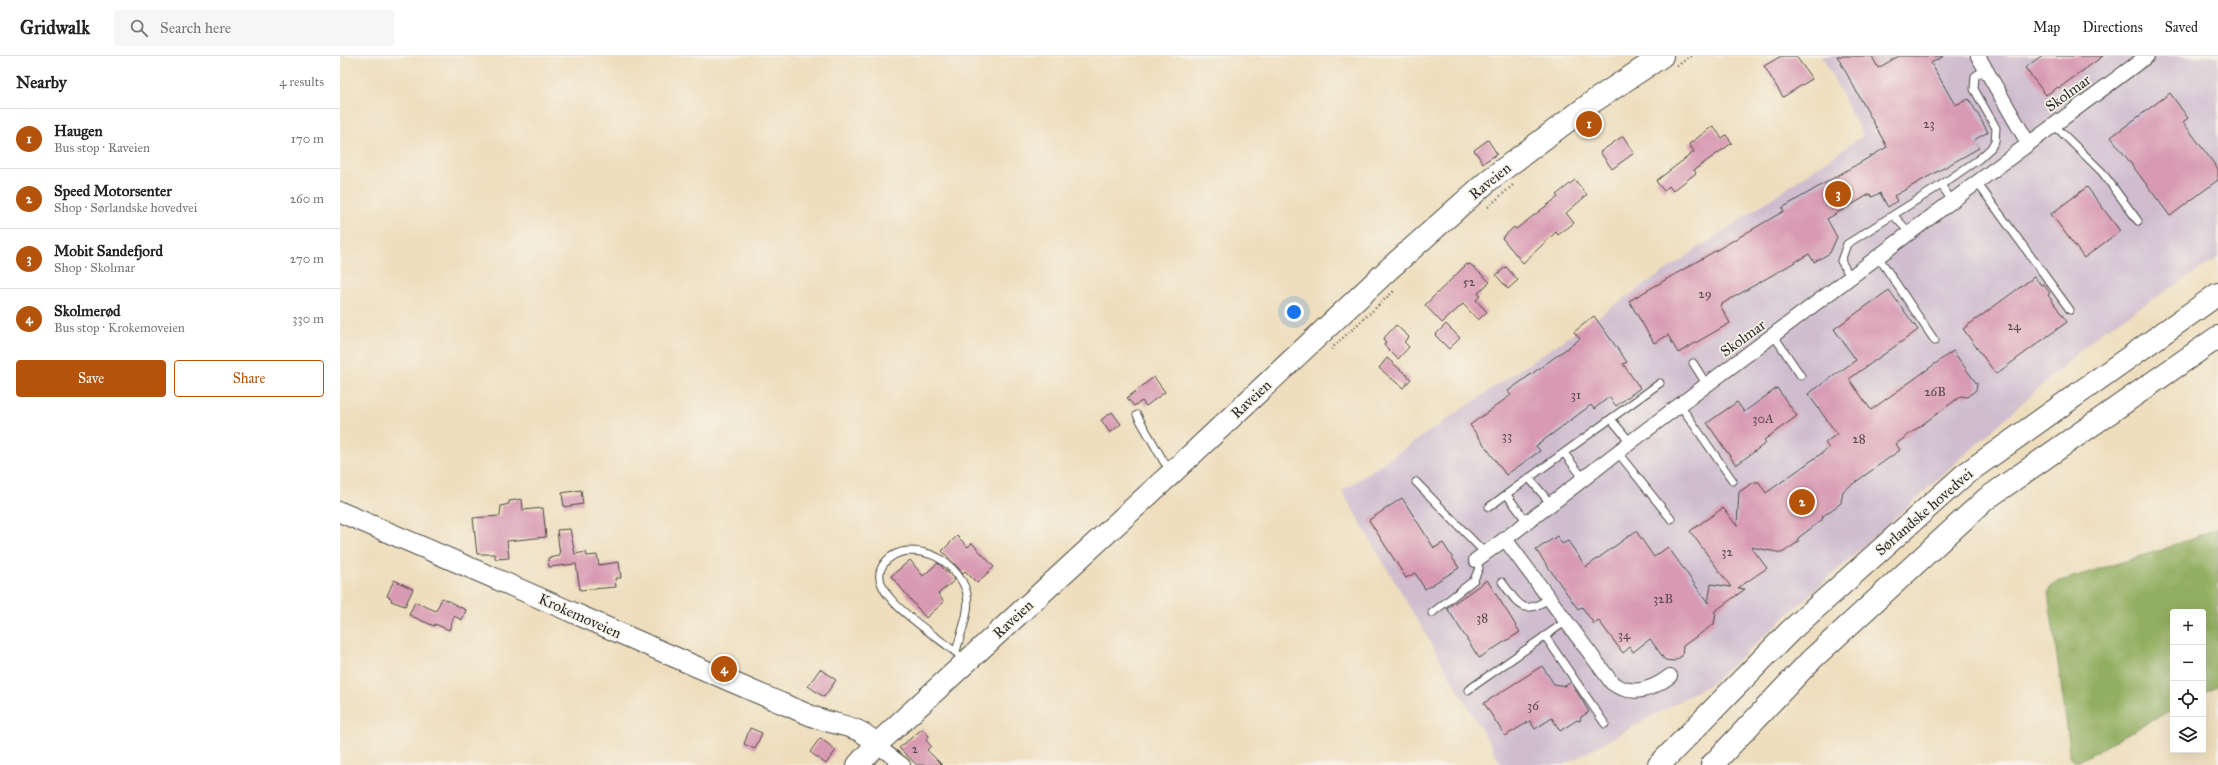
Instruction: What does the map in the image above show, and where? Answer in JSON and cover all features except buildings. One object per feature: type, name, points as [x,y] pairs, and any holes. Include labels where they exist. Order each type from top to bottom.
[{"type":"main road","name":"Raveien","points":[[858,765],[961,657],[1173,472],[1389,269],[1489,180],[1594,101],[1667,62]]},
{"type":"main road","name":"Sørlandske hovedvei","points":[[1660,765],[1790,632],[1964,475],[2218,294]]},
{"type":"main road","name":"Sørlandske hovedvei","points":[[1712,765],[1812,660],[1986,499],[2218,337]]},
{"type":"main road","name":"Krokemoveien","points":[[340,512],[674,658],[820,719],[862,746],[876,745]]},
{"type":"street","points":[[1978,56],[2028,143]]},
{"type":"street","name":"Skolmar","points":[[1481,556],[1505,540],[1680,405],[1978,184],[2028,143],[2147,56]]},
{"type":"street","points":[[1505,540],[1612,683],[1617,687],[1628,691],[1646,690],[1658,686],[1670,676]]},
{"type":"street","points":[[876,745],[903,765]]},
{"type":"lane","points":[[1851,279],[1841,261],[1847,244],[1894,216],[1979,159],[1995,142],[1996,128],[1974,89],[1975,76],[1986,69]]},
{"type":"lane","points":[[2054,125],[2102,172],[2138,221]]},
{"type":"lane","points":[[1941,184],[1954,202]]},
{"type":"lane","points":[[1978,184],[2070,310]]},
{"type":"lane","points":[[1894,216],[1911,234]]},
{"type":"lane","points":[[1879,258],[1935,341]]},
{"type":"lane","points":[[1774,336],[1801,376]]},
{"type":"lane","points":[[1693,363],[1707,385]]},
{"type":"lane","points":[[1489,507],[1660,383]]},
{"type":"lane","points":[[1680,405],[1733,481]]},
{"type":"lane","points":[[1137,415],[1164,462],[1173,472]]},
{"type":"lane","points":[[1611,418],[1631,442]]},
{"type":"lane","points":[[1564,453],[1584,479]]},
{"type":"lane","points":[[1618,453],[1671,519]]},
{"type":"lane","points":[[1529,478],[1551,504]]},
{"type":"lane","points":[[1416,482],[1481,556],[1478,572],[1474,580],[1432,613]]},
{"type":"lane","points":[[1507,494],[1527,522]]},
{"type":"lane","points":[[917,551],[930,554],[941,559],[966,585],[968,610],[961,657],[934,633],[908,617],[892,600],[879,579],[881,567],[889,557],[902,552],[917,551]]},
{"type":"lane","points":[[1502,582],[1519,605],[1525,608],[1538,606],[1548,599]]},
{"type":"lane","points":[[1468,690],[1565,622]]},
{"type":"lane","points":[[1545,636],[1605,724]]},
{"type":"path","points":[[1667,62],[1691,56]]},
{"type":"path","points":[[1486,208],[1516,184]]},
{"type":"path","points":[[1327,354],[1397,288]]},
{"type":"shaded area","points":[[1822,56],[2218,56],[2218,258],[2100,333],[1712,683],[1564,765],[1502,765],[1342,491],[1863,136]]},
{"type":"green space","points":[[2218,528],[2218,685],[2206,691],[2206,609],[2170,609],[2170,711],[2079,761],[2073,761],[2069,757],[2069,742],[2048,592],[2050,587],[2060,581],[2164,549]]},
{"type":"place","name":"Haugen","points":[[1589,124]]},
{"type":"place","name":"Mobit Sandefjord","points":[[1838,194]]},
{"type":"place","name":"Speed Motorsenter","points":[[1802,502]]},
{"type":"place","name":"Skolmerød","points":[[724,669]]}]
